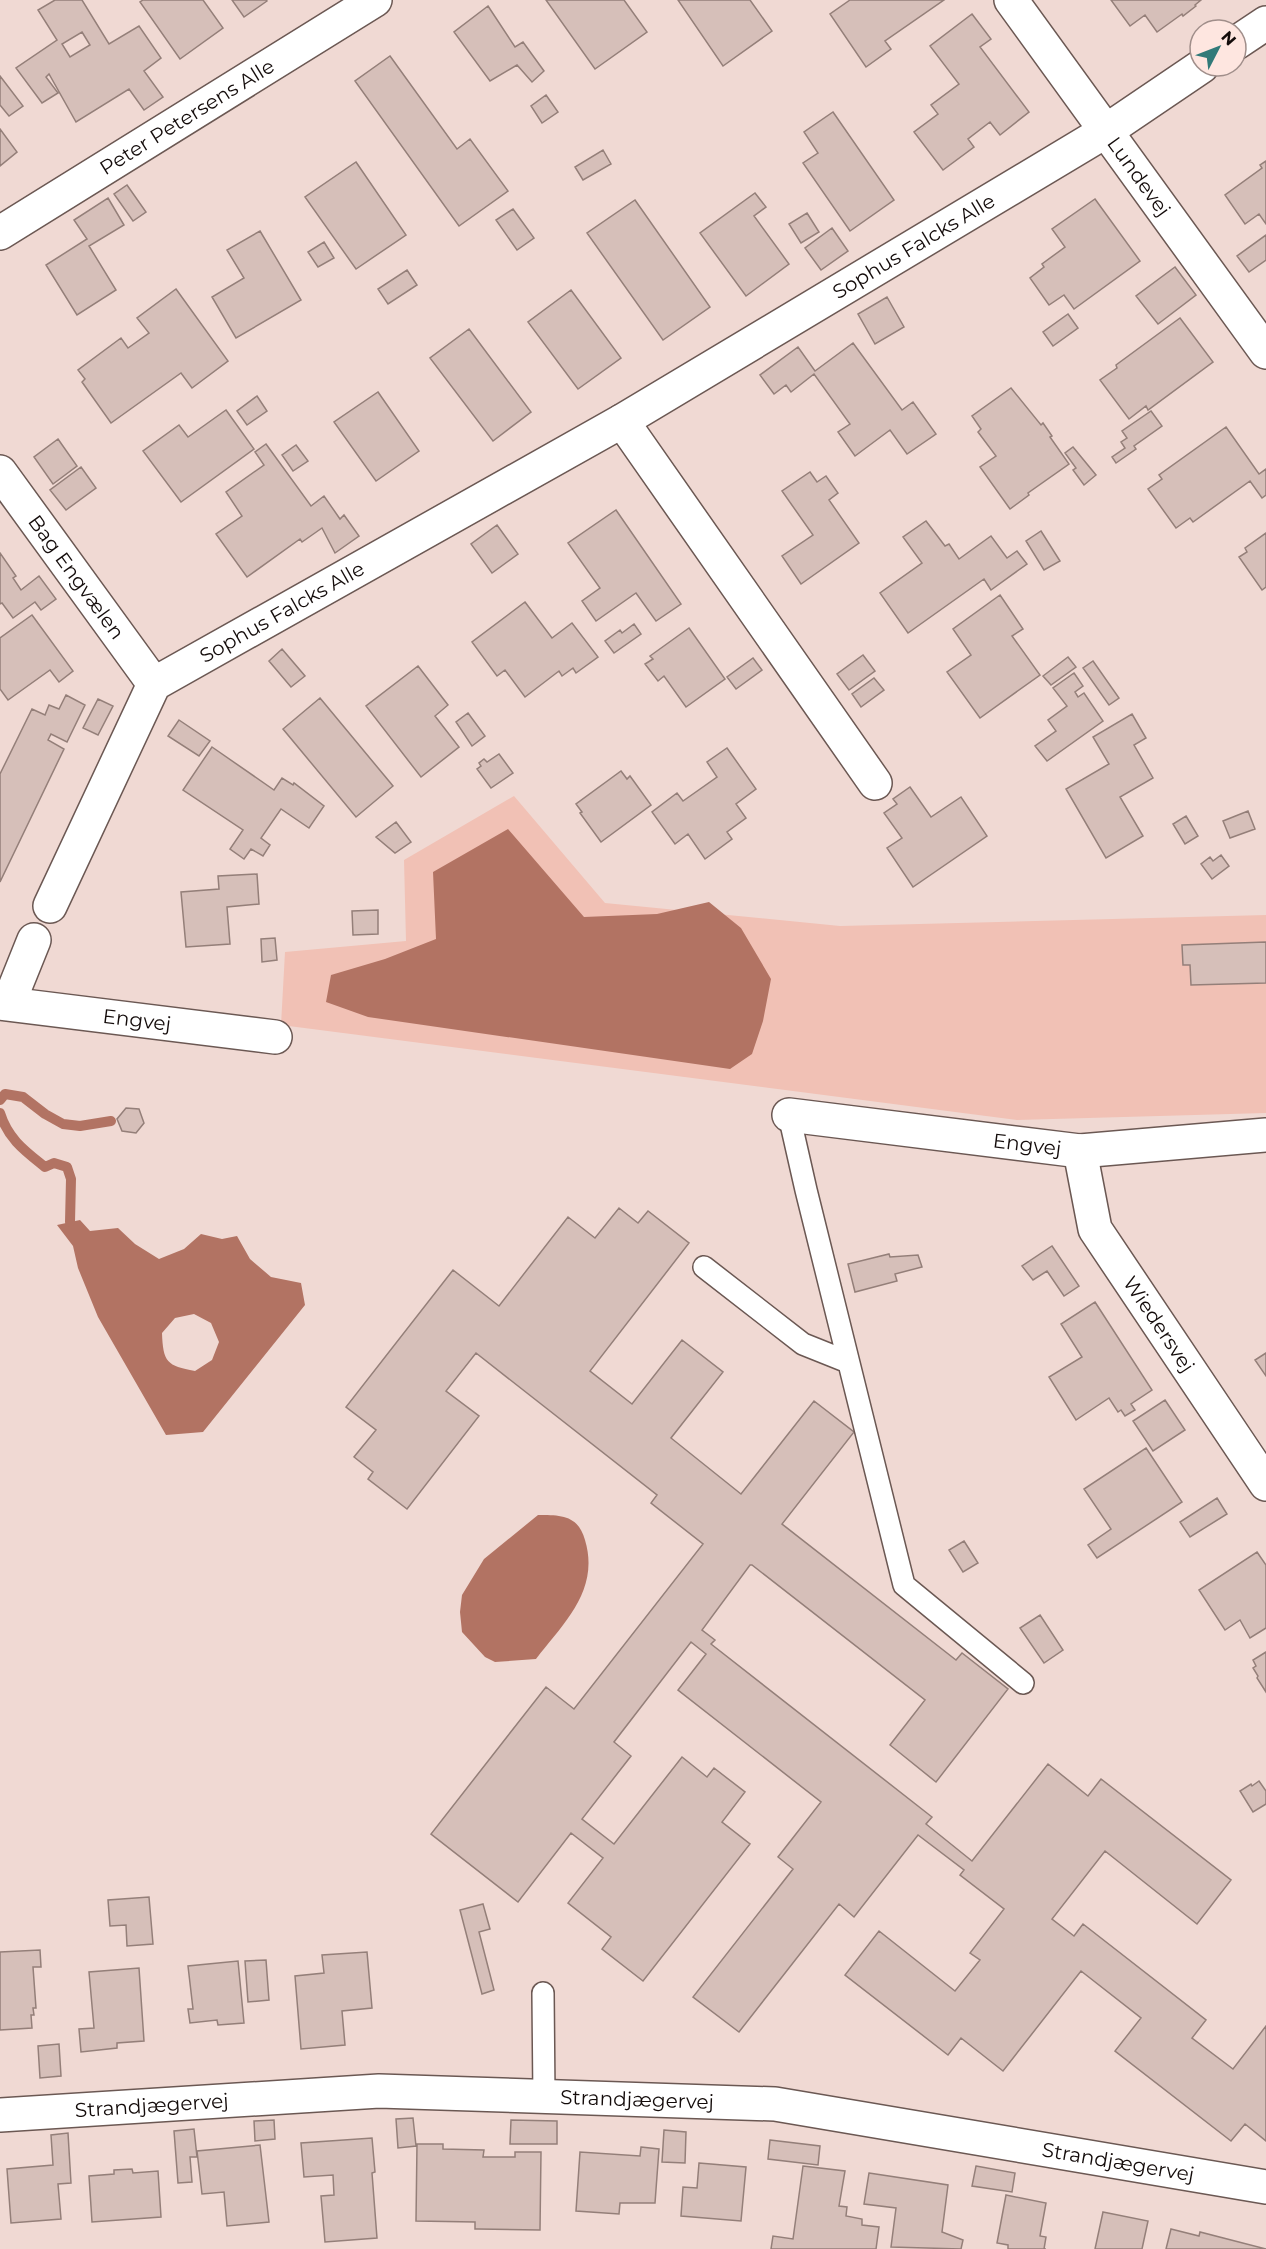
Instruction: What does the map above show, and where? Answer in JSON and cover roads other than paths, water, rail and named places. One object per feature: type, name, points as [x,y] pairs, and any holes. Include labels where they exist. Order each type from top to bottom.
[{"type":"street","name":"Peter Petersens Alle","points":[[0,233],[375,0]]},
{"type":"street","name":"Lundevej","points":[[1011,0],[1266,352]]},
{"type":"street","points":[[1248,35],[1266,23]]},
{"type":"street","name":"Sophus Falcks Alle","points":[[154,684],[622,421],[1106,131],[1188,75]]},
{"type":"street","points":[[622,421],[875,783]]},
{"type":"street","name":"Bag Engvælen","points":[[0,472],[154,684]]},
{"type":"street","points":[[50,906],[154,684]]},
{"type":"street","points":[[5,1003],[34,940]]},
{"type":"street","name":"Engvej","points":[[5,1003],[274,1037]]},
{"type":"street","name":"Engvej","points":[[789,1115],[1080,1151],[1266,1135]]},
{"type":"street","name":"Wiedersvej","points":[[1080,1151],[1095,1229],[1266,1484]]},
{"type":"street","name":"Strandjægervej","points":[[0,2115],[379,2091],[775,2104],[1266,2187]]},
{"type":"lane","points":[[789,1115],[904,1585],[1023,1683]]},
{"type":"lane","points":[[704,1267],[803,1344],[848,1362]]},
{"type":"lane","points":[[543,1994],[544,2098]]},
{"type":"waterway","points":[[0,1100],[5,1094],[23,1097],[63,1124],[80,1126],[111,1121]]},
{"type":"waterway","points":[[0,1113],[12,1137],[45,1167],[54,1163],[67,1167],[71,1179],[70,1222]]}]
